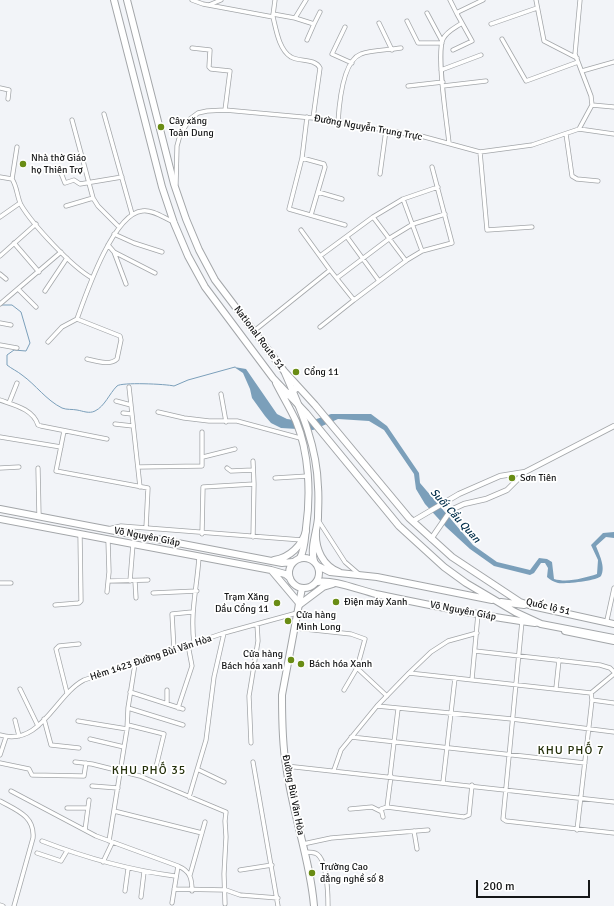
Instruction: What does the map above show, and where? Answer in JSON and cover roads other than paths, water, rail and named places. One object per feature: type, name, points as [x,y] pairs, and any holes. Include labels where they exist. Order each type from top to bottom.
[{"type":"main road","name":"National Route 51","points":[[114,0],[162,187],[188,256],[205,287],[273,378],[300,407],[306,416]]},
{"type":"main road","name":"National Route 51","points":[[127,0],[175,187],[199,250],[215,280],[284,371],[316,405],[413,521],[431,539],[457,561],[513,604]]},
{"type":"main road","points":[[284,371],[288,394],[306,460],[308,476],[308,518],[303,551],[300,558]]},
{"type":"main road","points":[[288,394],[298,387]]},
{"type":"main road","points":[[306,416],[316,458],[318,519],[313,552],[320,574],[317,582],[312,586],[302,588],[297,586],[290,578],[289,568],[293,562],[300,558],[310,558],[316,563]]},
{"type":"main road","points":[[306,416],[322,433],[399,526],[444,567],[497,601]]},
{"type":"main road","name":"Võ Nguyên Giáp","points":[[0,509],[282,563],[293,562]]},
{"type":"main road","name":"Võ Nguyên Giáp","points":[[0,519],[271,570],[285,574],[290,578]]},
{"type":"main road","points":[[272,561],[284,557],[300,545],[306,531]]},
{"type":"main road","points":[[316,532],[316,546],[325,561],[335,570],[347,574]]},
{"type":"main road","name":"Võ Nguyên Giáp","points":[[316,563],[325,570],[513,604],[540,606]]},
{"type":"main road","points":[[271,570],[278,575],[299,604],[323,586],[337,584]]},
{"type":"main road","name":"Võ Nguyên Giáp","points":[[317,582],[323,581],[478,614],[541,624]]},
{"type":"main road","name":"Đường Bùi Văn Hòa","points":[[302,588],[282,695],[286,766],[305,852],[314,906]]},
{"type":"main road","points":[[510,620],[513,604]]},
{"type":"main road","name":"Quốc lộ 51","points":[[513,604],[540,606],[607,620],[614,623]]},
{"type":"main road","name":"Quốc lộ 51","points":[[513,604],[541,624],[550,628],[614,641]]},
{"type":"main road","name":"Quốc lộ 51","points":[[532,606],[614,623]]},
{"type":"main road","name":"Quốc lộ 51","points":[[541,624],[614,638]]},
{"type":"street","points":[[192,0],[208,5],[273,16],[295,18],[314,24]]},
{"type":"street","points":[[208,5],[221,0]]},
{"type":"street","points":[[275,0],[273,16],[278,36],[287,54],[293,58],[315,63],[320,68],[314,118]]},
{"type":"street","points":[[295,18],[306,0]]},
{"type":"street","points":[[450,0],[472,42],[452,50]]},
{"type":"street","points":[[457,14],[483,0]]},
{"type":"street","points":[[536,0],[544,41],[577,60]]},
{"type":"street","points":[[579,129],[592,105],[592,96],[575,54],[580,0]]},
{"type":"street","points":[[491,24],[537,8]]},
{"type":"street","points":[[307,40],[320,12]]},
{"type":"street","points":[[427,13],[442,42],[443,86],[449,143]]},
{"type":"street","points":[[407,21],[418,43],[442,42]]},
{"type":"street","points":[[378,23],[392,50]]},
{"type":"street","points":[[442,42],[448,33],[462,23]]},
{"type":"street","points":[[345,27],[332,54],[352,63]]},
{"type":"street","points":[[502,39],[526,81],[577,60]]},
{"type":"street","points":[[192,48],[210,50],[209,66],[211,69],[230,71],[226,110]]},
{"type":"street","points":[[338,122],[341,88],[352,63],[360,54],[401,48]]},
{"type":"street","points":[[442,70],[481,55]]},
{"type":"street","points":[[582,71],[614,62]]},
{"type":"street","points":[[443,86],[486,81]]},
{"type":"street","points":[[408,86],[443,82]]},
{"type":"street","points":[[0,88],[9,90],[8,99]]},
{"type":"street","points":[[592,105],[614,107]]},
{"type":"street","name":"Đường Nguyễn Trung Trực","points":[[175,187],[177,146],[184,126],[198,113],[226,110],[307,117],[386,130],[449,143],[480,152],[532,145],[579,129],[614,134]]},
{"type":"street","points":[[104,114],[132,214]]},
{"type":"street","points":[[307,117],[302,158],[289,209],[345,225]]},
{"type":"street","points":[[72,120],[90,181],[93,198],[98,206],[119,227]]},
{"type":"street","points":[[380,174],[386,130]]},
{"type":"street","points":[[566,134],[572,176],[577,179],[598,181]]},
{"type":"street","points":[[17,147],[12,179],[20,203],[36,224],[61,252],[79,270],[92,278]]},
{"type":"street","points":[[480,152],[487,230],[532,227]]},
{"type":"street","points":[[302,158],[324,164],[325,166],[311,215]]},
{"type":"street","points":[[320,327],[406,261],[422,251],[452,243],[432,167]]},
{"type":"street","points":[[61,173],[65,183],[74,180],[78,184],[122,177]]},
{"type":"street","points":[[0,177],[12,179]]},
{"type":"street","points":[[320,256],[373,217],[403,199],[438,187]]},
{"type":"street","points":[[318,192],[342,199]]},
{"type":"street","points":[[66,206],[93,198]]},
{"type":"street","points":[[403,199],[422,251]]},
{"type":"street","points":[[0,217],[20,203]]},
{"type":"street","points":[[48,342],[62,327],[77,319],[92,278],[108,245],[119,227],[132,214],[147,211],[174,222]]},
{"type":"street","points":[[337,278],[363,260],[390,238],[413,224],[445,214]]},
{"type":"street","points":[[373,217],[406,261]]},
{"type":"street","points":[[0,256],[36,224]]},
{"type":"street","points":[[301,230],[354,300]]},
{"type":"street","points":[[114,234],[134,244],[162,252]]},
{"type":"street","points":[[347,237],[379,281]]},
{"type":"street","points":[[14,243],[39,272]]},
{"type":"street","points":[[108,245],[114,252],[126,284]]},
{"type":"street","points":[[0,303],[39,272],[61,252]]},
{"type":"street","points":[[114,252],[155,273]]},
{"type":"street","points":[[45,291],[67,258]]},
{"type":"street","points":[[254,331],[330,270]]},
{"type":"street","points":[[0,274],[6,279]]},
{"type":"street","points":[[18,289],[36,307]]},
{"type":"street","points":[[77,319],[116,334],[121,338],[115,361],[99,362],[87,359]]},
{"type":"street","points":[[0,322],[11,325]]},
{"type":"street","points":[[0,345],[17,348]]},
{"type":"street","points":[[9,403],[17,383]]},
{"type":"street","points":[[129,387],[140,487]]},
{"type":"street","points":[[221,394],[226,422]]},
{"type":"street","points":[[0,400],[30,412],[34,416],[38,425],[108,439]]},
{"type":"street","points":[[116,402],[131,405]]},
{"type":"street","points":[[158,412],[184,418],[226,422],[239,421],[300,436]]},
{"type":"street","points":[[122,413],[132,414]]},
{"type":"street","points":[[115,424],[133,426]]},
{"type":"street","points":[[431,539],[451,510],[464,504],[486,499],[507,490],[525,472],[614,426]]},
{"type":"street","points":[[64,431],[56,470],[58,472],[140,487],[148,490],[146,528]]},
{"type":"street","points":[[138,467],[201,466],[203,457],[202,432]]},
{"type":"street","points":[[0,437],[61,447]]},
{"type":"street","points":[[203,457],[235,449]]},
{"type":"street","points":[[253,461],[253,537]]},
{"type":"street","points":[[0,468],[19,467]]},
{"type":"street","points":[[38,468],[39,516]]},
{"type":"street","points":[[227,468],[231,471],[253,470]]},
{"type":"street","points":[[413,521],[425,512],[500,476],[525,472]]},
{"type":"street","points":[[275,478],[308,476]]},
{"type":"street","points":[[202,534],[203,487],[254,484]]},
{"type":"street","points":[[318,519],[345,562],[361,576]]},
{"type":"street","points":[[108,529],[117,526],[202,534],[303,540]]},
{"type":"street","points":[[55,605],[81,602],[80,534]]},
{"type":"street","points":[[107,592],[108,540]]},
{"type":"street","points":[[130,581],[133,544]]},
{"type":"street","points":[[194,643],[192,612],[197,591],[199,557]]},
{"type":"street","points":[[108,581],[148,580]]},
{"type":"street","points":[[135,581],[136,598]]},
{"type":"street","points":[[0,583],[11,583]]},
{"type":"street","points":[[607,620],[614,588]]},
{"type":"street","points":[[153,592],[197,591]]},
{"type":"street","points":[[174,650],[172,615],[174,612],[192,612]]},
{"type":"street","name":"Hẻm 1423 Đường Bùi Văn Hòa","points":[[0,736],[19,736],[29,733],[38,726],[67,693],[84,680],[224,633],[297,613]]},
{"type":"street","points":[[472,679],[476,651],[478,614]]},
{"type":"street","points":[[522,621],[502,816],[506,821],[614,833]]},
{"type":"street","points":[[251,743],[249,696],[257,647],[256,624]]},
{"type":"street","points":[[294,628],[351,634],[365,639],[357,668],[344,690]]},
{"type":"street","points":[[189,797],[199,770],[208,729],[214,677],[224,633]]},
{"type":"street","points":[[334,770],[338,754],[351,737],[377,706],[409,673],[431,652],[448,641],[477,633]]},
{"type":"street","points":[[67,693],[56,649],[59,646],[79,644]]},
{"type":"street","points":[[178,708],[192,666],[188,645]]},
{"type":"street","points":[[409,673],[591,693],[614,673],[610,668],[600,665],[476,651]]},
{"type":"street","points":[[556,688],[559,660]]},
{"type":"street","points":[[103,862],[111,842],[134,664]]},
{"type":"street","points":[[357,668],[387,696]]},
{"type":"street","points":[[443,782],[455,678]]},
{"type":"street","points":[[20,689],[38,726]]},
{"type":"street","points":[[166,704],[167,690]]},
{"type":"street","points":[[130,692],[183,709]]},
{"type":"street","points":[[578,830],[580,799],[592,700],[591,693]]},
{"type":"street","points":[[592,700],[614,703]]},
{"type":"street","points":[[377,706],[512,719],[614,732]]},
{"type":"street","points":[[128,708],[183,725]]},
{"type":"street","points":[[388,807],[398,708]]},
{"type":"street","points":[[44,719],[50,744],[79,748]]},
{"type":"street","points":[[15,720],[19,736]]},
{"type":"street","points":[[78,721],[127,727],[164,734],[156,767]]},
{"type":"street","points":[[0,756],[6,737]]},
{"type":"street","points":[[351,737],[584,763]]},
{"type":"street","points":[[90,739],[124,747]]},
{"type":"street","points":[[75,762],[120,770],[140,776],[226,812],[224,874],[226,904]]},
{"type":"street","points":[[253,762],[278,898],[278,906]]},
{"type":"street","points":[[0,763],[31,769],[32,775],[84,776],[86,763]]},
{"type":"street","points":[[286,766],[390,776],[614,802]]},
{"type":"street","points":[[199,770],[224,782]]},
{"type":"street","points":[[92,786],[118,788]]},
{"type":"street","points":[[380,811],[381,809],[388,807],[467,816],[469,815],[472,786]]},
{"type":"street","points":[[11,791],[85,830],[111,842],[178,866],[190,875]]},
{"type":"street","points":[[85,830],[90,800]]},
{"type":"street","points":[[0,802],[22,813],[30,820],[34,830],[14,906]]},
{"type":"street","points":[[350,809],[372,807],[380,811],[383,817]]},
{"type":"street","points":[[67,808],[88,808]]},
{"type":"street","points":[[114,811],[202,833]]},
{"type":"street","points":[[192,891],[192,881],[190,875],[205,822]]},
{"type":"street","points":[[303,844],[331,838],[428,830]]},
{"type":"street","points":[[414,831],[417,849]]},
{"type":"street","points":[[42,841],[67,851],[128,869],[175,876]]},
{"type":"street","points":[[37,853],[61,861],[67,851]]},
{"type":"street","points":[[305,852],[314,852],[320,857],[326,875],[328,906]]},
{"type":"street","points":[[240,870],[272,865]]},
{"type":"street","points":[[172,903],[175,876],[178,866]]},
{"type":"street","points":[[125,891],[128,869]]},
{"type":"street","points":[[142,897],[144,872]]},
{"type":"street","points":[[174,889],[192,891],[226,890],[240,896],[278,898]]},
{"type":"water","name":"Suối Cầu Quan","points":[[234,367],[246,369],[277,414],[287,419],[308,422],[331,414],[371,414],[387,426],[419,473],[420,483],[473,545],[497,562],[530,570],[539,558],[547,559],[552,562],[554,579],[576,580],[597,574],[598,560],[591,545],[603,533],[614,532],[614,538],[606,537],[596,546],[603,569],[601,576],[587,581],[558,583],[547,577],[548,568],[545,563],[541,563],[534,573],[530,575],[494,566],[470,549],[446,527],[425,504],[416,489],[414,474],[384,430],[369,421],[338,419],[313,430],[281,428],[271,423],[265,416],[252,398],[243,373]]},
{"type":"waterway","name":"Suối Cầu Quan","points":[[1,305],[12,305],[21,312],[30,343],[26,351],[14,350],[7,355],[7,365],[27,379],[56,405],[64,409],[93,412],[102,406],[114,389],[120,385],[144,384],[174,386],[188,380],[235,367]]},
{"type":"place","name":"Cây xăng Toàn Dung","points":[[161,127]]},
{"type":"place","name":"Nhà thờ Giáo họ Thiên Trợ","points":[[23,164]]},
{"type":"place","name":"Cổng 11","points":[[296,372]]},
{"type":"place","name":"Sơn Tiên","points":[[512,478]]},
{"type":"place","name":"Điện máy Xanh","points":[[336,602]]},
{"type":"place","name":"Trạm Xăng Dầu Cổng 11","points":[[277,603]]},
{"type":"place","name":"Cửa hàng Minh Long","points":[[288,621]]},
{"type":"place","name":"Cửa hàng Bách hóa xanh","points":[[291,660]]},
{"type":"place","name":"Bách hóa Xanh","points":[[301,664]]},
{"type":"place","name":"Trường Cao đẳng nghề số 8","points":[[312,873]]},
{"type":"district","name":"KHU PHỐ 7","points":[[571,751]]},
{"type":"district","name":"KHU PHỐ 35","points":[[149,771]]}]
